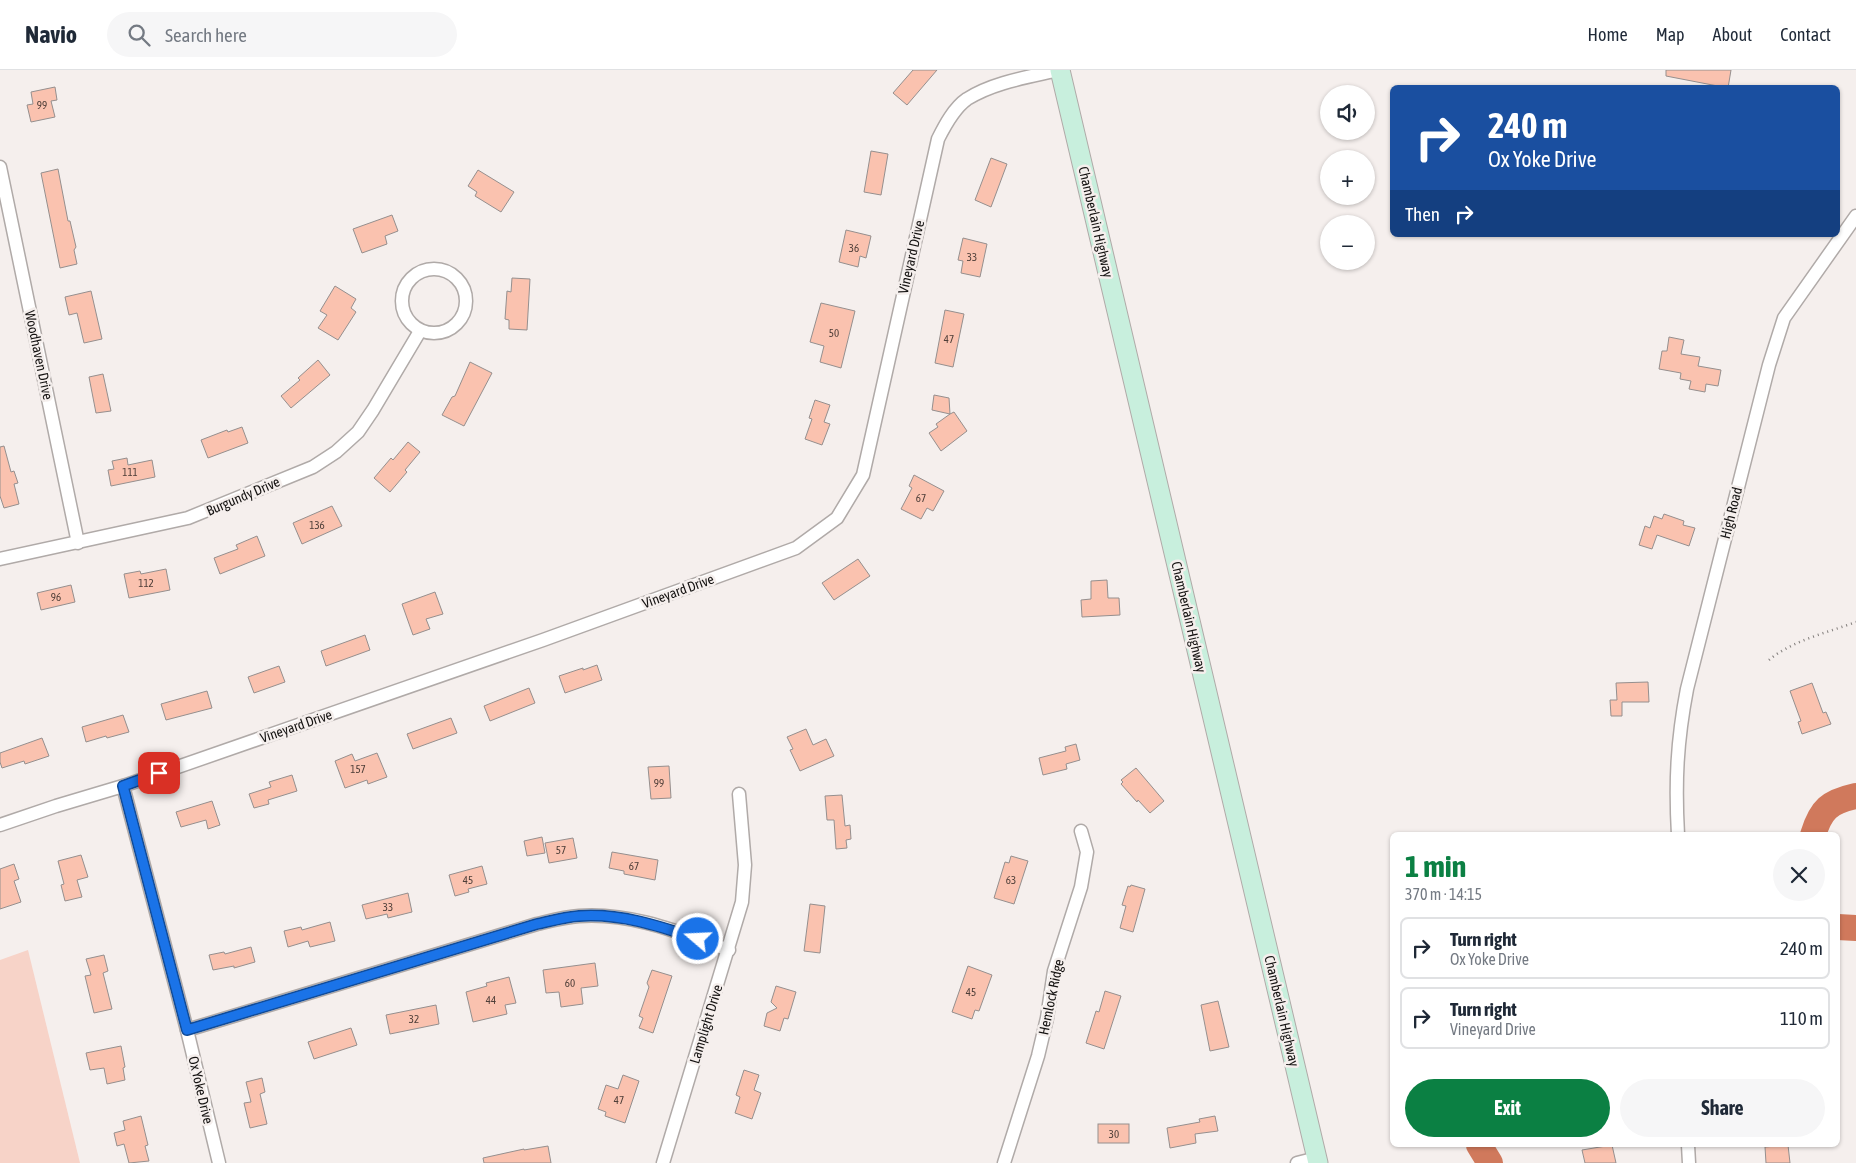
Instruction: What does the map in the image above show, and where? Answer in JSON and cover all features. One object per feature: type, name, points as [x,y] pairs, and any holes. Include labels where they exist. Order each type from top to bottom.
[{"type":"main road","name":"Chamberlain Highway","points":[[1060,70],[1317,1160]]},
{"type":"street","name":"Vineyard Drive","points":[[0,825],[123,786],[543,640],[796,548],[837,518],[863,475],[938,139],[948,120],[966,100],[998,85],[1060,70]]},
{"type":"street","name":"Woodhaven Drive","points":[[0,167],[78,543]]},
{"type":"street","name":"High Road","points":[[1678,832],[1676,764],[1687,689],[1769,365],[1784,318],[1856,216]]},
{"type":"street","points":[[435,269],[447,272],[457,279],[464,290],[466,302],[463,314],[456,325],[445,332],[432,334],[420,331],[410,323],[403,313],[401,300],[404,288],[411,278],[422,271],[435,269]]},
{"type":"street","name":"Burgundy Drive","points":[[0,559],[188,518],[313,467],[336,452],[358,432],[420,331]]},
{"type":"street","name":"Ox Yoke Drive","points":[[123,786],[187,1030],[219,1163]]},
{"type":"street","name":"Lamplight Drive","points":[[664,1163],[742,902],[744,865],[739,794]]},
{"type":"street","name":"Hemlock Ridge","points":[[1007,1162],[1038,1056],[1047,1018],[1054,971],[1081,887],[1087,852],[1081,831]]},
{"type":"street","points":[[187,1030],[537,924],[579,916],[612,917],[651,923],[729,950]]},
{"type":"street","points":[[1688,1147],[1689,1163]]},
{"type":"street","points":[[1297,1163],[1317,1160]]},
{"type":"path","points":[[1769,660],[1792,646],[1856,622]]},
{"type":"shaded area","points":[[28,950],[80,1163],[0,1163],[0,960]]},
{"type":"building","points":[[913,70],[937,70],[907,105],[893,93]]},
{"type":"building","points":[[1666,70],[1731,70],[1728,85],[1712,85],[1666,76]]},
{"type":"building","points":[[55,87],[57,100],[51,101],[55,117],[31,122],[27,105],[33,104],[31,92]]},
{"type":"building","points":[[871,151],[888,154],[881,195],[864,192]]},
{"type":"building","points":[[991,158],[1007,164],[991,207],[975,200]]},
{"type":"building","points":[[58,169],[68,221],[70,221],[76,247],[74,250],[77,264],[60,268],[41,173]]},
{"type":"building","points":[[478,170],[514,192],[501,212],[475,196],[477,192],[468,186]]},
{"type":"building","points":[[392,215],[398,231],[385,236],[387,244],[362,253],[353,229]]},
{"type":"building","points":[[846,230],[871,236],[866,258],[860,256],[858,267],[839,262]]},
{"type":"building","points":[[963,238],[987,244],[980,277],[961,273],[963,261],[958,260]]},
{"type":"building","points":[[512,278],[530,279],[527,330],[509,329],[509,320],[505,319],[507,291],[511,292]]},
{"type":"building","points":[[335,286],[356,299],[351,308],[356,312],[338,340],[318,328],[327,315],[320,311]]},
{"type":"building","points":[[91,291],[102,339],[84,343],[77,313],[69,315],[65,297]]},
{"type":"building","points":[[821,303],[855,311],[841,368],[820,362],[824,346],[810,342]]},
{"type":"building","points":[[945,310],[964,314],[953,367],[935,363]]},
{"type":"building","points":[[1669,337],[1684,340],[1681,354],[1700,357],[1698,366],[1721,370],[1718,386],[1706,384],[1705,392],[1689,389],[1691,381],[1680,379],[1681,373],[1659,369],[1662,351],[1667,351]]},
{"type":"building","points":[[318,360],[330,375],[291,408],[281,396],[300,380],[298,378]]},
{"type":"building","points":[[470,362],[492,373],[464,426],[442,415],[452,397],[455,396]]},
{"type":"building","points":[[103,374],[111,411],[96,413],[89,377]]},
{"type":"building","points":[[934,395],[949,398],[950,414],[932,410]]},
{"type":"building","points":[[815,400],[830,405],[824,422],[830,424],[822,445],[805,439],[812,419],[809,418]]},
{"type":"building","points":[[954,412],[967,431],[941,451],[929,433],[938,427],[936,424]]},
{"type":"building","points":[[242,427],[248,443],[208,458],[201,440],[227,430],[228,432]]},
{"type":"building","points":[[408,442],[420,452],[405,470],[407,472],[390,492],[374,478]]},
{"type":"building","points":[[4,446],[11,472],[14,471],[18,483],[14,484],[19,504],[4,508],[0,496],[0,447]]},
{"type":"building","points":[[127,458],[128,465],[152,460],[155,477],[111,486],[108,470],[114,469],[112,461]]},
{"type":"building","points":[[914,475],[944,491],[933,511],[927,508],[921,519],[901,509],[912,488],[909,486]]},
{"type":"building","points":[[332,506],[342,526],[302,544],[293,523]]},
{"type":"building","points":[[1664,514],[1684,521],[1683,525],[1695,528],[1689,546],[1657,535],[1652,549],[1639,545],[1645,526],[1650,528],[1654,516],[1662,519]]},
{"type":"building","points":[[257,536],[265,556],[220,574],[214,558],[238,549],[236,545]]},
{"type":"building","points":[[858,559],[870,576],[834,600],[822,583]]},
{"type":"building","points":[[166,569],[170,590],[129,598],[124,574],[140,571],[141,574]]},
{"type":"building","points":[[1107,580],[1108,598],[1119,598],[1120,615],[1082,617],[1081,600],[1091,599],[1091,581]]},
{"type":"building","points":[[71,585],[75,602],[41,610],[37,593]]},
{"type":"building","points":[[435,592],[443,614],[426,619],[430,629],[413,635],[402,604]]},
{"type":"building","points":[[365,635],[370,650],[326,666],[321,651]]},
{"type":"building","points":[[597,665],[602,680],[565,693],[559,676]]},
{"type":"building","points":[[279,666],[285,682],[254,693],[248,677]]},
{"type":"building","points":[[1648,682],[1649,702],[1622,702],[1622,716],[1611,716],[1610,700],[1617,700],[1616,683]]},
{"type":"building","points":[[1812,683],[1823,713],[1826,712],[1831,724],[1802,734],[1798,722],[1801,721],[1790,691]]},
{"type":"building","points":[[529,688],[535,703],[490,721],[484,706]]},
{"type":"building","points":[[207,691],[212,708],[166,720],[161,704]]},
{"type":"building","points":[[123,715],[129,732],[86,742],[82,727]]},
{"type":"building","points":[[451,718],[457,733],[413,749],[407,734]]},
{"type":"building","points":[[806,729],[813,745],[826,739],[834,756],[800,771],[790,750],[793,749],[787,737]]},
{"type":"building","points":[[42,738],[49,756],[25,764],[24,761],[2,768],[0,753]]},
{"type":"building","points":[[1076,744],[1080,760],[1066,764],[1067,769],[1043,775],[1039,758],[1066,751],[1065,747]]},
{"type":"building","points":[[377,753],[387,777],[368,784],[367,780],[345,788],[335,761],[352,754],[355,761]]},
{"type":"building","points":[[669,766],[671,798],[651,799],[648,767]]},
{"type":"building","points":[[1136,768],[1164,801],[1150,813],[1121,784],[1123,782],[1121,780]]},
{"type":"building","points":[[292,775],[297,791],[268,800],[269,804],[254,808],[249,794],[271,787],[269,782]]},
{"type":"building","points":[[842,795],[845,826],[850,825],[851,839],[846,840],[847,848],[836,849],[834,820],[827,820],[825,796]]},
{"type":"building","points":[[212,801],[220,825],[208,829],[206,820],[181,827],[176,812]]},
{"type":"building","points":[[542,837],[545,853],[527,856],[524,841]]},
{"type":"building","points":[[573,838],[577,858],[549,863],[545,843]]},
{"type":"building","points":[[612,852],[658,860],[655,880],[624,874],[624,871],[609,868]]},
{"type":"building","points":[[81,855],[88,877],[77,880],[82,897],[65,901],[61,885],[64,884],[58,861]]},
{"type":"building","points":[[1011,856],[1028,861],[1014,904],[994,898],[1005,862],[1009,863]]},
{"type":"building","points":[[14,864],[19,879],[14,881],[21,902],[0,909],[0,869]]},
{"type":"building","points":[[482,866],[487,884],[468,889],[469,892],[455,896],[449,875]]},
{"type":"building","points":[[1131,885],[1145,889],[1133,932],[1120,928],[1126,906],[1122,905],[1128,886],[1130,887]]},
{"type":"building","points":[[408,893],[412,912],[388,918],[387,914],[366,919],[362,905]]},
{"type":"building","points":[[810,904],[825,906],[820,953],[804,951]]},
{"type":"building","points":[[330,922],[335,941],[310,947],[308,941],[288,947],[284,931],[301,927],[302,930]]},
{"type":"building","points":[[251,947],[255,962],[234,968],[234,966],[213,970],[209,955],[224,952],[225,954]]},
{"type":"building","points":[[104,955],[108,971],[103,973],[112,1009],[94,1013],[85,976],[91,975],[86,959]]},
{"type":"building","points":[[595,963],[598,986],[581,988],[583,1004],[561,1007],[559,992],[546,993],[543,970]]},
{"type":"building","points":[[968,966],[992,975],[979,1011],[975,1010],[972,1019],[952,1012]]},
{"type":"building","points":[[652,970],[672,976],[653,1033],[639,1028],[643,1018],[639,1016],[649,987],[647,983]]},
{"type":"building","points":[[509,977],[516,1003],[505,1005],[507,1014],[473,1022],[466,992],[487,986],[486,983]]},
{"type":"building","points":[[776,986],[796,992],[788,1019],[784,1018],[780,1031],[764,1026],[767,1013],[777,1008],[771,1002]]},
{"type":"building","points":[[1105,991],[1121,996],[1104,1049],[1086,1043],[1096,1011],[1099,1012]]},
{"type":"building","points":[[1218,1001],[1229,1047],[1210,1051],[1201,1005]]},
{"type":"building","points":[[436,1005],[439,1024],[390,1034],[386,1015]]},
{"type":"building","points":[[351,1028],[357,1045],[314,1059],[308,1042]]},
{"type":"building","points":[[121,1046],[125,1067],[123,1068],[125,1080],[107,1084],[104,1068],[90,1070],[86,1053]]},
{"type":"building","points":[[744,1070],[759,1075],[754,1090],[761,1093],[752,1119],[735,1113],[740,1097],[736,1095]]},
{"type":"building","points":[[623,1075],[639,1081],[625,1123],[605,1116],[606,1112],[598,1109],[606,1085],[618,1089]]},
{"type":"building","points":[[262,1078],[265,1092],[260,1094],[267,1124],[250,1128],[244,1103],[251,1102],[246,1082]]},
{"type":"building","points":[[141,1116],[148,1145],[145,1146],[149,1161],[129,1163],[124,1144],[117,1146],[114,1133],[125,1130],[123,1121]]},
{"type":"building","points":[[1215,1116],[1218,1131],[1195,1134],[1196,1143],[1170,1148],[1167,1128],[1200,1122],[1199,1119]]},
{"type":"building","points":[[1098,1124],[1129,1124],[1129,1143],[1098,1143]]},
{"type":"building","points":[[548,1146],[551,1163],[484,1163],[483,1158]]},
{"type":"building","points":[[1612,1147],[1616,1163],[1585,1163],[1582,1150]]},
{"type":"building","points":[[1765,1147],[1788,1147],[1790,1163],[1766,1163]]},
{"type":"waterway","points":[[1814,832],[1819,819],[1827,808],[1839,801],[1856,796]]},
{"type":"waterway","points":[[1840,927],[1856,928]]},
{"type":"waterway","points":[[1480,1147],[1490,1163]]},
{"type":"route","points":[[159,773],[123,786],[187,1030],[537,924],[579,916],[612,917],[651,923],[698,939]]}]
